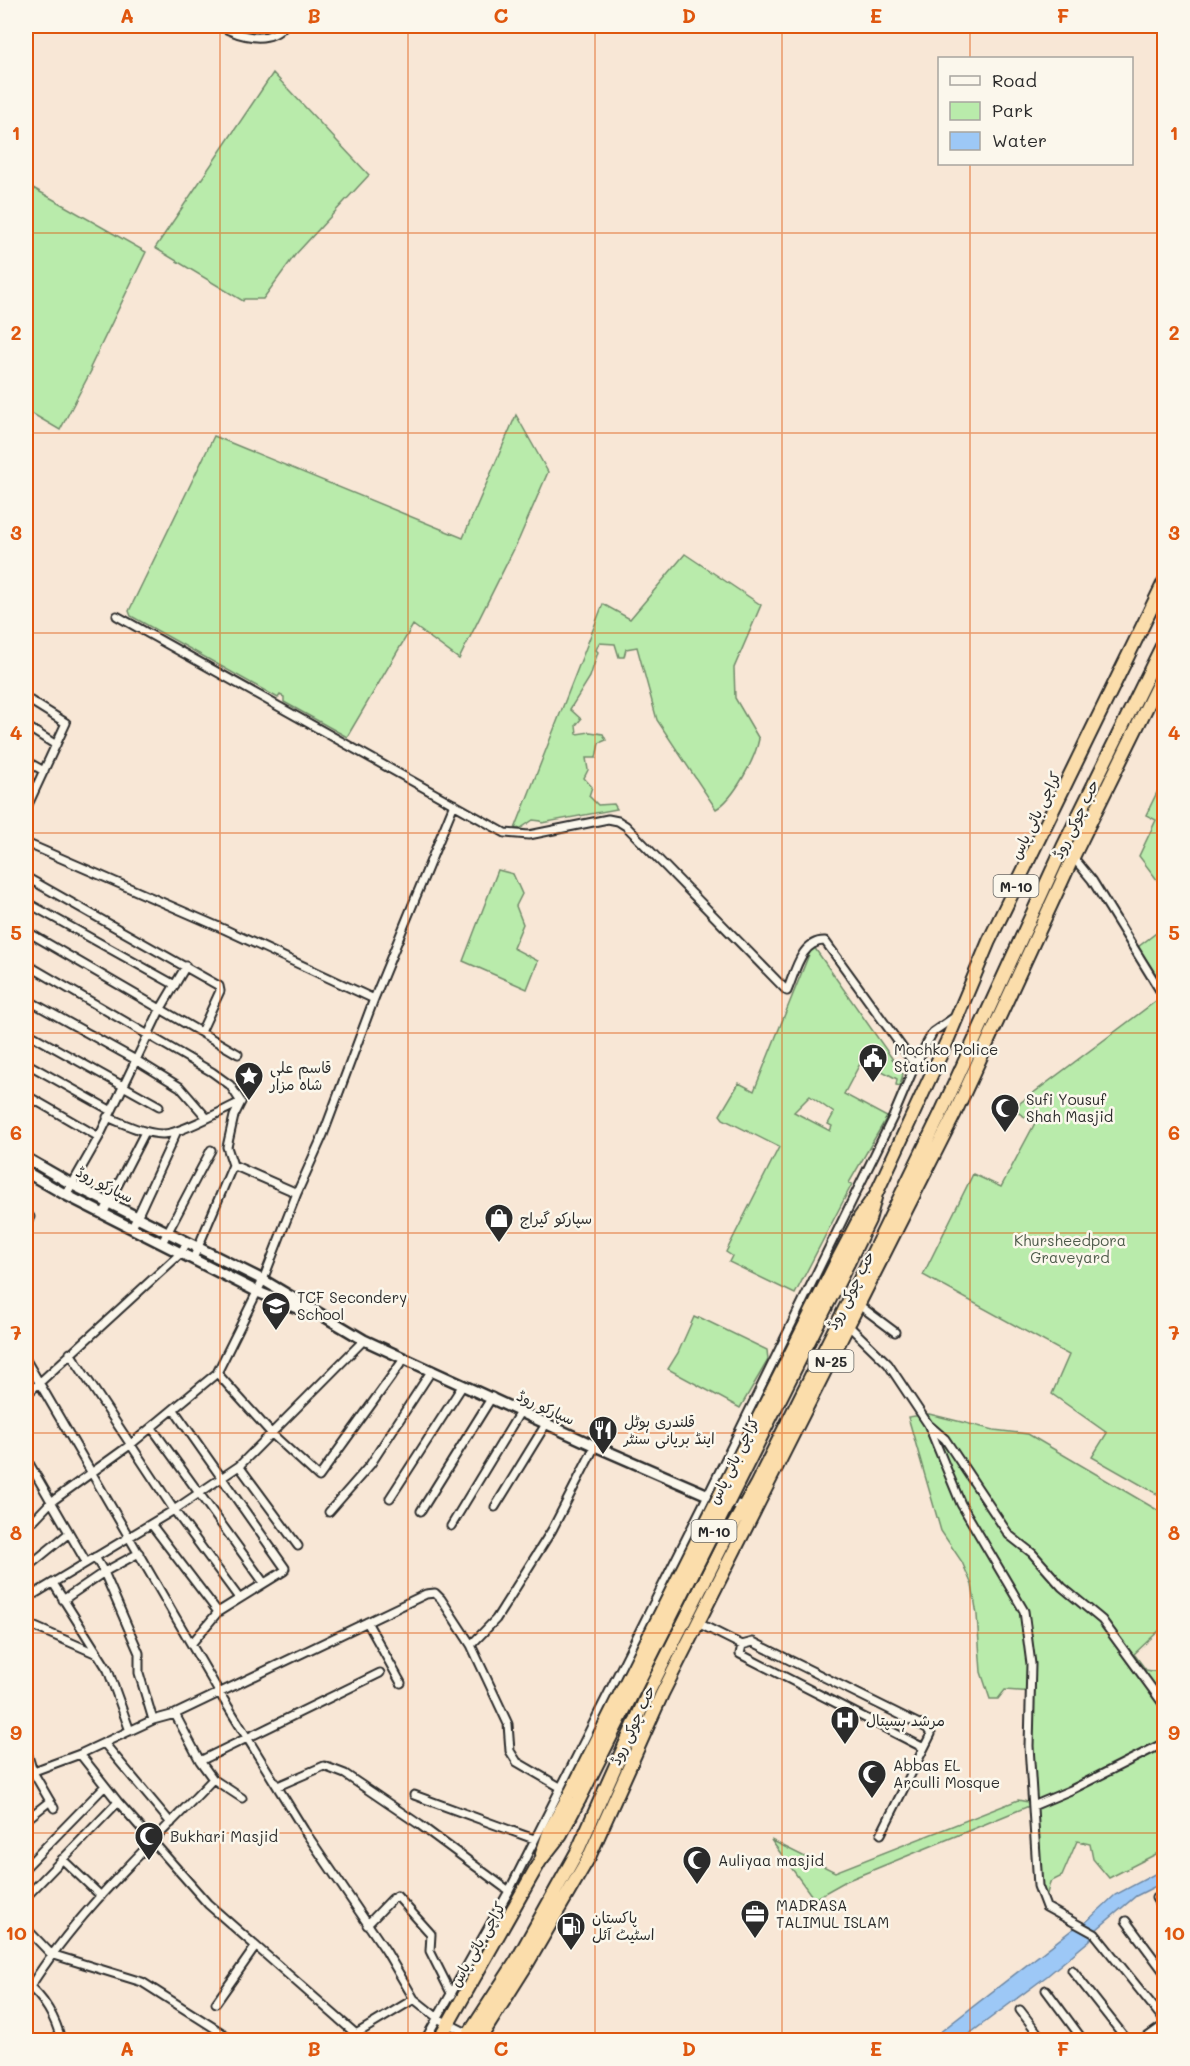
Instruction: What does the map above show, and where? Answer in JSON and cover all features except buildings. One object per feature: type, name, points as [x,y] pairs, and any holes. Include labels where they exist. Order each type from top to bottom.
[{"type":"highway","name":"کراچی بائی پاس","points":[[438,2040],[443,2021],[540,1861],[550,1830],[843,1262],[860,1217],[876,1194],[989,941],[1164,582]]},
{"type":"highway","points":[[471,2038],[577,1852],[650,1689],[749,1509],[941,1113],[1063,847],[1164,642]]},
{"type":"highway","name":"حب چوکی روڈ","points":[[471,2038],[527,1964],[589,1857],[749,1509],[849,1326],[958,1107],[1073,857],[1164,672]]},
{"type":"street","points":[[220,26],[258,38],[272,36],[284,26]]},
{"type":"street","points":[[117,616],[504,833],[517,836],[529,835],[608,819],[618,821],[626,826],[787,991],[806,948],[816,941],[825,941],[915,1065]]},
{"type":"street","points":[[26,698],[66,723],[26,805]]},
{"type":"street","points":[[26,726],[56,745]]},
{"type":"street","points":[[26,761],[44,771]]},
{"type":"street","points":[[26,1521],[31,1523],[51,1502],[130,1446],[217,1373],[263,1280],[454,804]]},
{"type":"street","points":[[26,843],[226,930],[374,999]]},
{"type":"street","points":[[1073,857],[1092,880],[1164,998]]},
{"type":"street","points":[[26,877],[219,986],[221,989],[201,1032]]},
{"type":"street","points":[[26,902],[174,985]]},
{"type":"street","points":[[26,932],[238,1054]]},
{"type":"street","points":[[26,964],[212,1072],[230,1085],[241,1102]]},
{"type":"street","points":[[66,1195],[99,1137],[160,1010],[186,966]]},
{"type":"street","points":[[26,999],[180,1087],[206,1117]]},
{"type":"street","points":[[425,2040],[443,2021],[452,1995],[534,1839],[570,1793],[708,1495],[893,1117],[915,1065],[933,1032],[958,1014]]},
{"type":"street","points":[[26,1032],[159,1106]]},
{"type":"street","points":[[26,1064],[109,1114],[145,1132],[176,1133],[241,1102]]},
{"type":"street","points":[[26,1095],[99,1137]]},
{"type":"street","points":[[193,1259],[233,1165],[227,1147],[234,1116],[241,1102]]},
{"type":"street","points":[[103,1214],[145,1132]]},
{"type":"street","points":[[132,1228],[176,1133]]},
{"type":"street","points":[[162,1243],[211,1150]]},
{"type":"street","name":"سپارکو روڈ","points":[[26,1158],[72,1185],[263,1280],[363,1340],[595,1446],[708,1495],[749,1509]]},
{"type":"street","points":[[233,1165],[297,1193]]},
{"type":"street","name":"سپارکو روڈ","points":[[26,1172],[66,1195],[258,1292],[329,1321]]},
{"type":"street","points":[[26,1395],[38,1381],[181,1253],[188,1242]]},
{"type":"street","points":[[859,1305],[895,1332]]},
{"type":"street","points":[[849,1326],[888,1364],[928,1424],[962,1504],[1024,1611],[1031,1664],[1029,1746],[1038,1886],[1046,1907],[1095,1934],[1164,2020]]},
{"type":"street","points":[[26,1599],[200,1494],[239,1466],[363,1340]]},
{"type":"street","points":[[70,1353],[174,1510],[239,1598]]},
{"type":"street","points":[[217,1373],[272,1434],[317,1476],[322,1476],[404,1359]]},
{"type":"street","points":[[26,1360],[219,1692],[304,1830],[386,1951],[414,2000],[471,2038]]},
{"type":"street","points":[[329,1512],[370,1465],[432,1370]]},
{"type":"street","points":[[390,1498],[463,1385]]},
{"type":"street","points":[[421,1511],[492,1397]]},
{"type":"street","points":[[174,1410],[285,1568],[284,1571],[218,1612],[192,1643]]},
{"type":"street","points":[[451,1526],[520,1412]]},
{"type":"street","points":[[495,1507],[546,1424]]},
{"type":"street","points":[[928,1424],[945,1439],[1009,1535],[1032,1553],[1062,1587],[1102,1620],[1164,1705]]},
{"type":"street","points":[[152,1428],[264,1583]]},
{"type":"street","points":[[471,1645],[496,1618],[552,1530],[595,1446]]},
{"type":"street","points":[[26,1458],[86,1562]]},
{"type":"street","points":[[239,1466],[298,1546]]},
{"type":"street","points":[[151,1524],[218,1612]]},
{"type":"street","points":[[26,1568],[69,1533]]},
{"type":"street","points":[[63,1600],[104,1572],[139,1553]]},
{"type":"street","points":[[95,1557],[104,1572],[139,1653],[139,1673],[153,1720]]},
{"type":"street","points":[[53,1583],[108,1670],[130,1731]]},
{"type":"street","points":[[26,1584],[35,1593]]},
{"type":"street","points":[[29,1773],[80,1754],[153,1720],[175,1714],[426,1594],[435,1593],[471,1645],[508,1724],[512,1756],[517,1762],[570,1793]]},
{"type":"street","points":[[368,1622],[401,1683]]},
{"type":"street","points":[[26,1623],[97,1654]]},
{"type":"street","points":[[698,1623],[742,1645],[753,1642],[927,1728],[931,1734],[881,1834]]},
{"type":"street","points":[[742,1645],[740,1654],[924,1748]]},
{"type":"street","points":[[200,1761],[380,1673]]},
{"type":"street","points":[[175,1714],[200,1761],[213,1779],[242,1798]]},
{"type":"street","points":[[104,1743],[171,1823]]},
{"type":"street","points":[[1033,1806],[1071,1790],[1164,1743]]},
{"type":"street","points":[[26,1749],[29,1773],[52,1804],[26,1820]]},
{"type":"street","points":[[80,1754],[151,1841],[208,1904],[356,2034]]},
{"type":"street","points":[[278,1786],[324,1766],[345,1774],[420,1825],[508,1891]]},
{"type":"street","points":[[61,2040],[58,2026],[47,2007],[28,1986],[51,1954],[151,1841],[213,1779]]},
{"type":"street","points":[[26,1866],[105,1786]]},
{"type":"street","points":[[414,1795],[534,1839]]},
{"type":"street","points":[[26,1897],[118,1802]]},
{"type":"street","points":[[62,1859],[102,1896]]},
{"type":"street","points":[[367,1925],[396,1896],[431,1934],[430,1951],[452,1995]]},
{"type":"street","points":[[1156,1898],[1164,1911]]},
{"type":"street","points":[[1126,1921],[1164,1972]]},
{"type":"street","points":[[26,1928],[51,1954],[142,1983],[227,2039],[243,2040]]},
{"type":"street","points":[[216,2003],[256,1946]]},
{"type":"street","points":[[1072,1970],[1127,2040]]},
{"type":"street","points":[[1046,1990],[1083,2040]]},
{"type":"street","points":[[346,2040],[414,2000]]},
{"type":"street","points":[[1020,2010],[1043,2040]]},
{"type":"street","points":[[1143,2040],[1164,2025]]},
{"type":"green space","points":[[273,73],[369,175],[295,255],[263,299],[244,299],[243,301],[155,248]]},
{"type":"green space","points":[[26,184],[146,252],[90,368],[92,369],[60,430],[26,410]]},
{"type":"green space","points":[[516,415],[548,472],[519,539],[459,659],[413,625],[347,737],[284,702],[284,697],[280,695],[278,698],[131,616],[129,611],[214,436],[463,538]]},
{"type":"green space","points":[[685,554],[761,605],[734,668],[735,698],[759,739],[743,778],[730,797],[716,809],[657,720],[637,647],[626,649],[624,657],[619,657],[615,644],[599,643],[590,677],[570,709],[581,719],[576,725],[577,734],[590,732],[603,734],[606,740],[599,743],[596,758],[586,758],[588,770],[584,778],[592,787],[589,796],[598,805],[614,804],[617,809],[542,823],[533,820],[515,829],[603,604],[630,619]]},
{"type":"green space","points":[[1164,778],[1164,889],[1139,856],[1156,820],[1146,815]]},
{"type":"green space","points":[[498,870],[513,874],[522,894],[516,906],[523,924],[513,948],[538,961],[527,989],[463,961]]},
{"type":"green space","points":[[1164,927],[1164,985],[1163,985],[1138,947]]},
{"type":"green space","points":[[812,947],[814,947],[903,1074],[900,1086],[896,1085],[897,1079],[862,1060],[844,1094],[887,1117],[850,1181],[849,1183],[852,1184],[795,1294],[729,1262],[732,1256],[726,1252],[779,1147],[723,1119],[720,1115],[739,1083],[754,1091]],"holes":[[[810,1096],[834,1113],[828,1124],[832,1126],[830,1131],[794,1112]]]},
{"type":"green space","name":"Khursheedpora Graveyard","points":[[1160,998],[1164,1006],[1164,1498],[1092,1457],[1107,1433],[1052,1394],[1069,1355],[923,1275],[973,1174],[1001,1187],[1035,1123],[1012,1109]]},
{"type":"green space","points":[[694,1317],[698,1319],[699,1317],[767,1350],[768,1360],[740,1408],[668,1369]]},
{"type":"green space","points":[[929,1414],[994,1430],[1028,1434],[1164,1514],[1164,1626],[1134,1654],[1146,1670],[1164,1673],[1164,1850],[1109,1878],[1093,1859],[1090,1844],[1077,1841],[1062,1876],[1050,1882],[1046,1898],[1041,1889],[1033,1755],[1034,1692],[1005,1690],[998,1699],[990,1699],[981,1672],[977,1615],[972,1585],[962,1562],[941,1531],[908,1417]]},
{"type":"green space","points":[[1018,1800],[1028,1802],[1029,1806],[846,1881],[814,1899],[771,1840],[835,1872]]},
{"type":"water","points":[[1164,1869],[1164,1882],[1136,1896],[1096,1930],[1090,1940],[1047,1976],[961,2040],[930,2040],[1073,1929],[1085,1923],[1115,1895]]},
{"type":"place","name":"Mochko Police Station","points":[[873,1084]]},
{"type":"place","name":"قاسم علی شاہ مزار","points":[[249,1102]]},
{"type":"place","name":"Sufi Yousuf Shah Masjid","points":[[1005,1134]]},
{"type":"place","name":"سپارکو گیراج","points":[[499,1244]]},
{"type":"place","name":"TCF Secondery School","points":[[276,1332]]},
{"type":"place","name":"قلندری ہوٹل اینڈ بریانی سنٹر","points":[[603,1456]]},
{"type":"place","name":"مرشد ہسپتال","points":[[845,1746]]},
{"type":"place","name":"Abbas EL Arculli Mosque","points":[[872,1800]]},
{"type":"place","name":"Bukhari Masjid","points":[[149,1862]]},
{"type":"place","name":"Auliyaa masjid","points":[[697,1886]]},
{"type":"place","name":"MADRASA TALIMUL ISLAM","points":[[755,1940]]},
{"type":"place","name":"پاکستان اسٹیٹ آئل","points":[[571,1952]]}]
